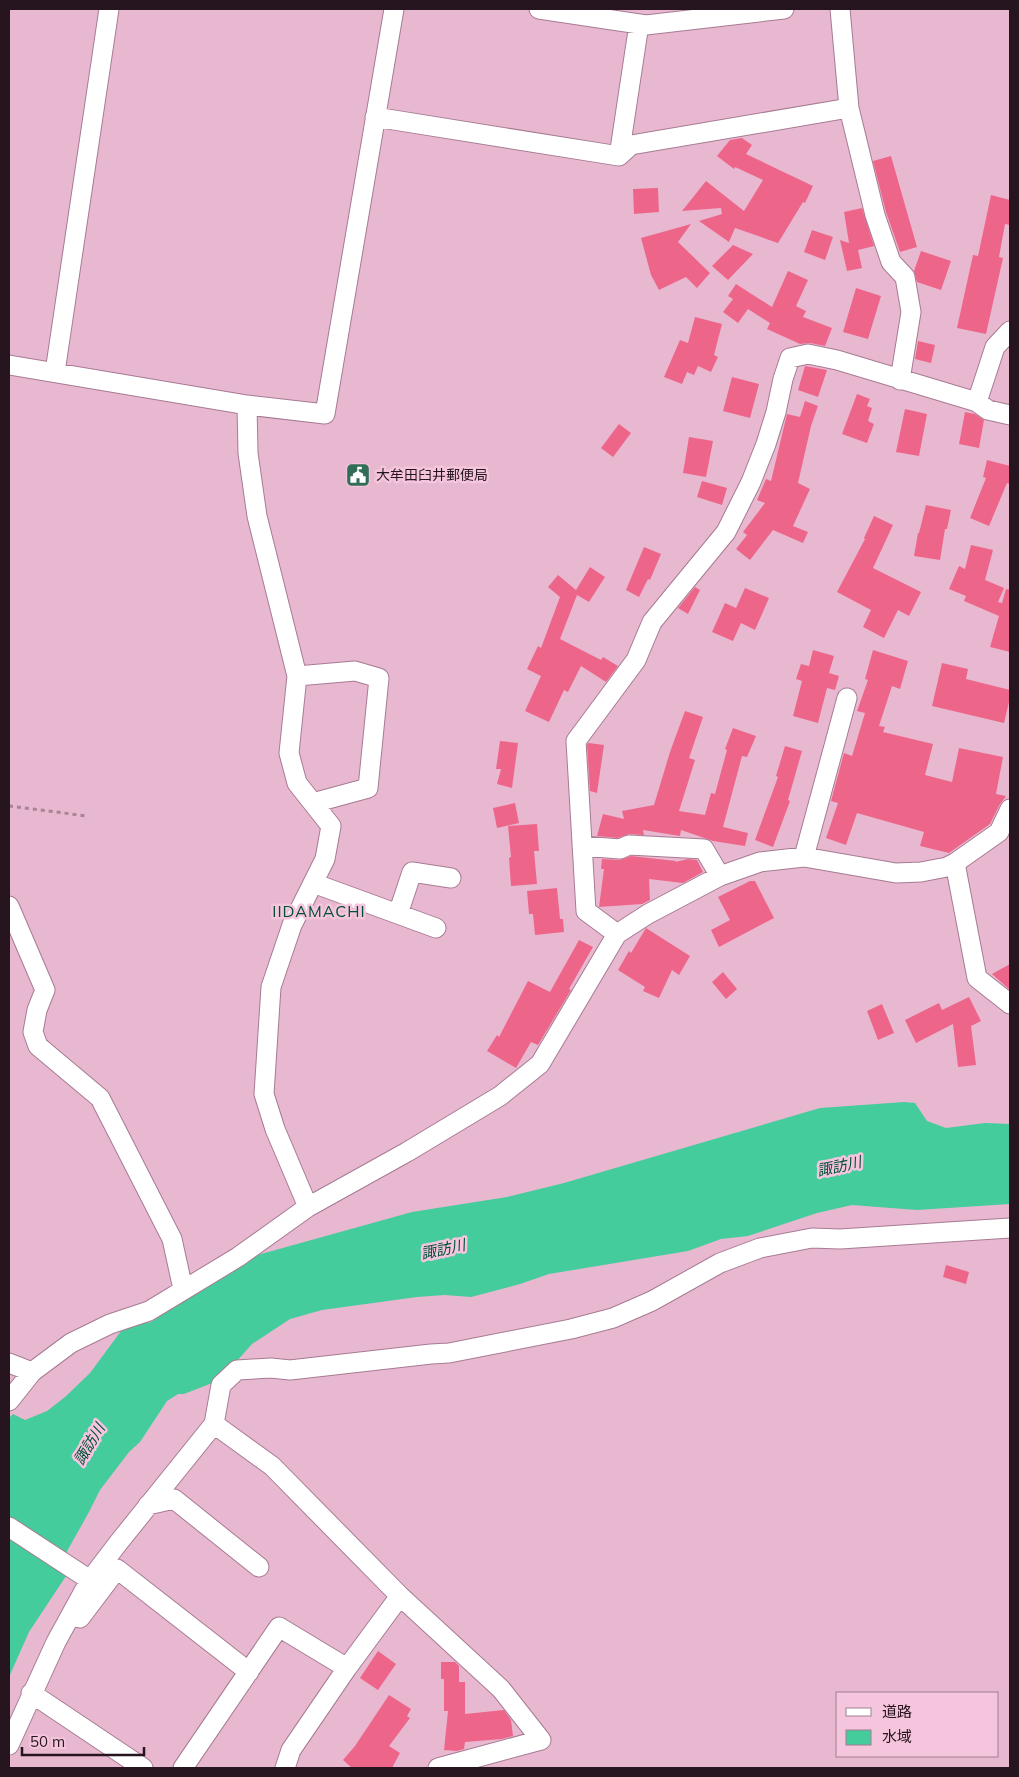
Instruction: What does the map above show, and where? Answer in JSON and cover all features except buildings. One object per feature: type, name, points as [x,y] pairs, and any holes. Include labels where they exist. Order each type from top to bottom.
[{"type":"street","points":[[55,372],[109,9]]},
{"type":"street","points":[[9,365],[246,405],[325,414],[394,9]]},
{"type":"street","points":[[539,9],[646,25],[784,9]]},
{"type":"street","points":[[840,9],[849,108],[875,214],[891,262],[905,277],[911,312],[900,380]]},
{"type":"street","points":[[619,156],[639,24]]},
{"type":"street","points":[[619,156],[631,145],[849,108]]},
{"type":"street","points":[[375,117],[619,156]]},
{"type":"street","points":[[977,402],[995,347],[1010,331]]},
{"type":"street","points":[[617,934],[586,911],[576,741],[636,660],[652,622],[726,532],[751,482],[766,444],[790,358],[808,354],[837,360],[977,402],[988,410],[1010,416]]},
{"type":"street","points":[[246,405],[248,453],[257,516],[297,676],[289,753],[297,783],[331,826],[325,859],[292,925],[270,987],[264,1094],[275,1128],[308,1207]]},
{"type":"street","points":[[297,676],[355,671],[379,678],[368,788],[313,803]]},
{"type":"street","points":[[804,857],[847,698]]},
{"type":"street","points":[[9,1400],[32,1372],[71,1343],[110,1324],[149,1311],[238,1257],[308,1207],[407,1152],[491,1101],[540,1064],[617,934],[648,914],[720,876],[760,862],[804,857],[896,873],[921,872],[947,867],[955,864],[999,832],[1010,809]]},
{"type":"street","points":[[582,846],[620,849],[629,845],[704,849],[720,876]]},
{"type":"street","points":[[955,864],[977,978],[1010,1004]]},
{"type":"street","points":[[398,914],[412,872],[451,878]]},
{"type":"street","points":[[313,883],[436,928]]},
{"type":"street","points":[[9,906],[45,990],[37,1010],[34,1032],[38,1046],[100,1098],[172,1239],[183,1289]]},
{"type":"street","points":[[9,1745],[31,1693],[87,1578],[214,1424],[221,1385],[237,1370],[271,1368],[290,1370],[431,1354],[449,1354],[570,1330],[613,1318],[652,1301],[720,1264],[760,1248],[812,1238],[840,1239],[1010,1228]]},
{"type":"street","points":[[9,1364],[32,1372]]},
{"type":"street","points":[[214,1424],[272,1466],[400,1596],[501,1689],[541,1740],[438,1768]]},
{"type":"street","points":[[148,1506],[174,1499],[259,1567]]},
{"type":"street","points":[[9,1527],[87,1578]]},
{"type":"street","points":[[66,1623],[77,1622],[117,1569],[249,1672]]},
{"type":"street","points":[[285,1768],[291,1750],[347,1668],[400,1596]]},
{"type":"street","points":[[183,1768],[279,1627],[347,1668]]},
{"type":"street","points":[[31,1693],[143,1768]]},
{"type":"path","points":[[9,806],[87,816]]},
{"type":"water","name":"諏訪川","points":[[904,1102],[915,1103],[927,1121],[946,1128],[985,1123],[1010,1124],[1010,1204],[917,1210],[852,1205],[817,1213],[748,1236],[721,1239],[688,1251],[549,1274],[471,1297],[445,1295],[417,1297],[322,1310],[290,1319],[252,1344],[220,1380],[184,1394],[178,1394],[167,1401],[140,1442],[129,1452],[100,1490],[66,1553],[68,1573],[29,1632],[9,1677],[9,1418],[13,1414],[25,1420],[47,1411],[90,1373],[121,1331],[137,1324],[151,1322],[254,1256],[412,1212],[507,1197],[564,1183],[820,1108]]},
{"type":"place","name":"大牟田臼井郵便局","points":[[358,475]]},
{"type":"district","name":"IIDAMACHI","points":[[319,911]]}]
